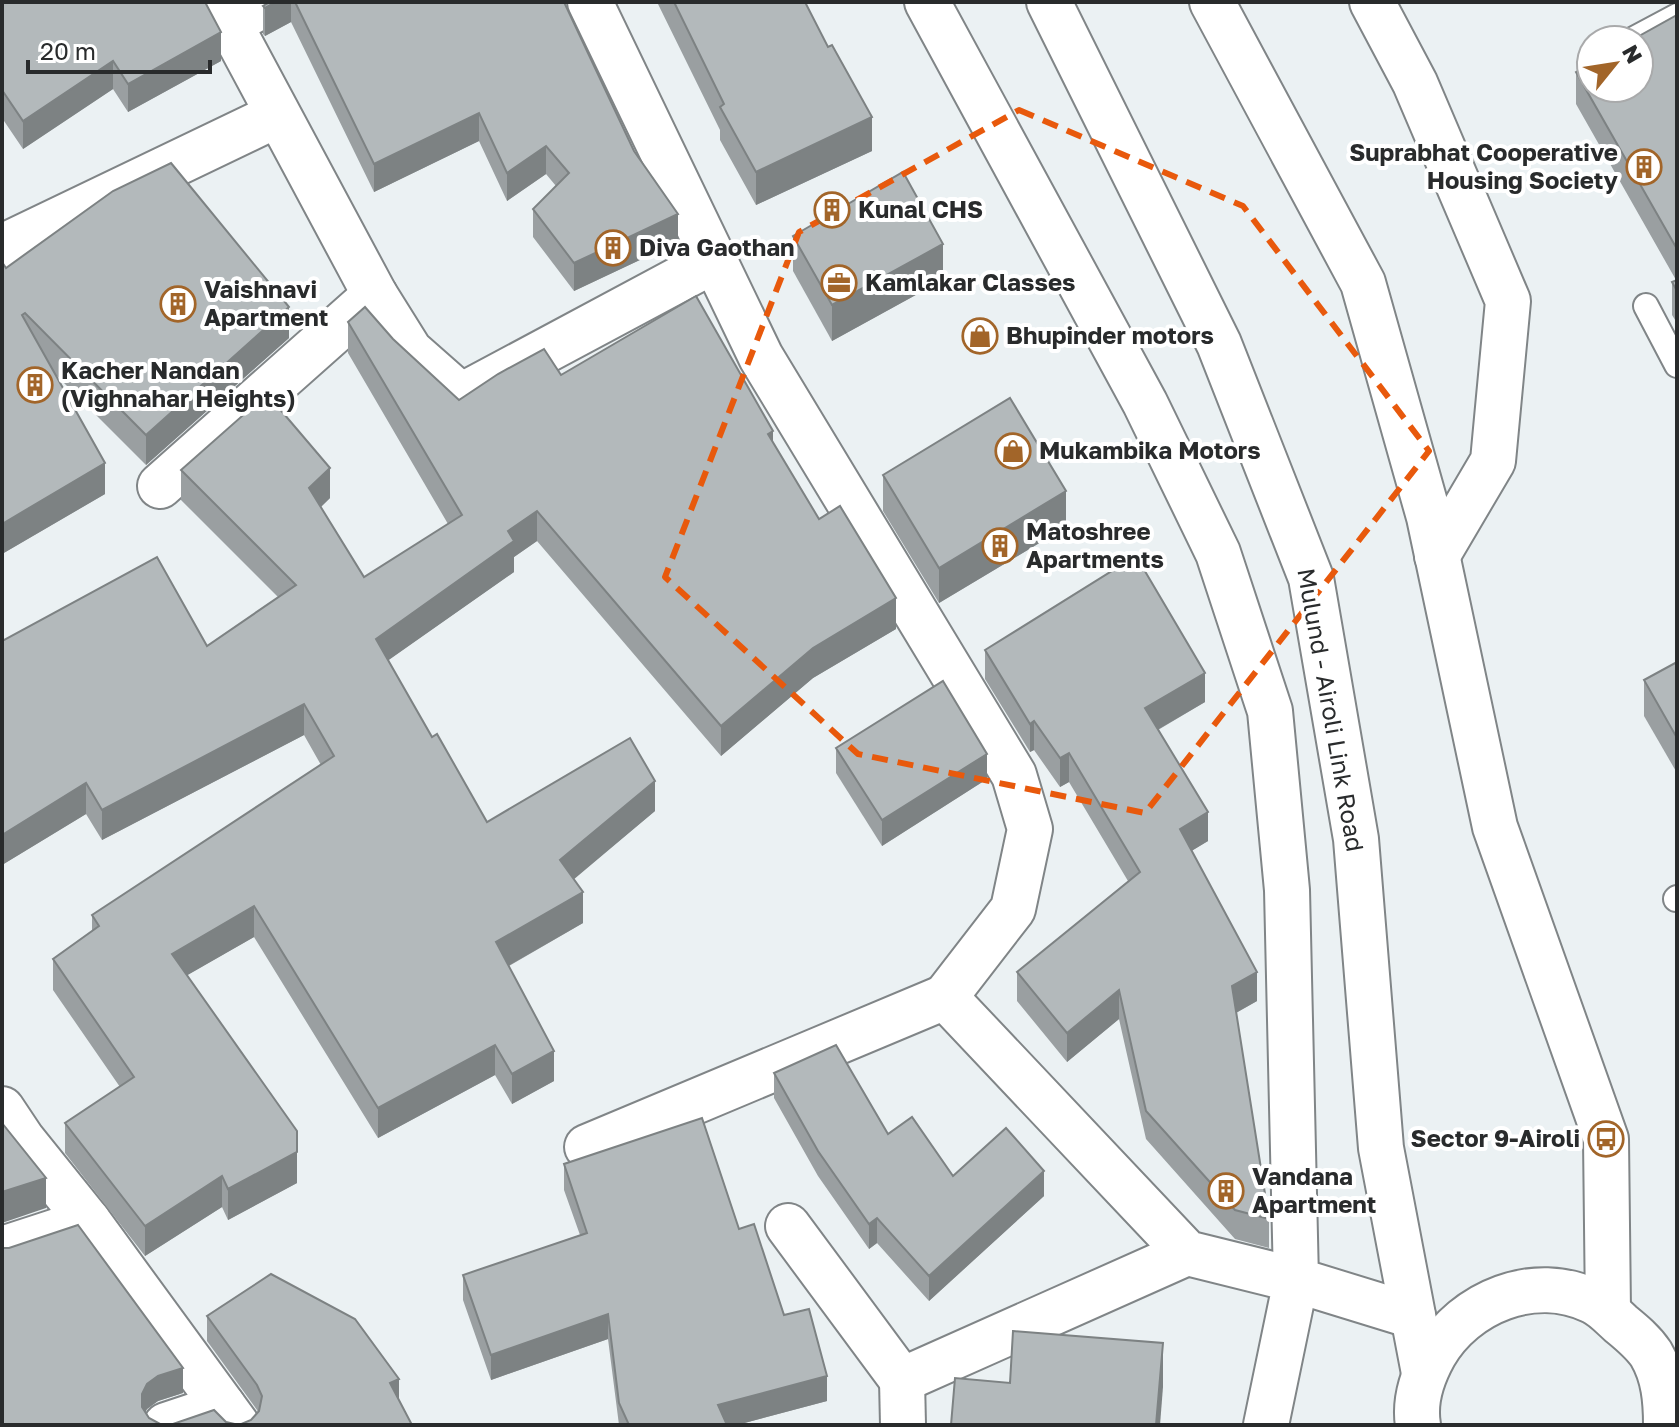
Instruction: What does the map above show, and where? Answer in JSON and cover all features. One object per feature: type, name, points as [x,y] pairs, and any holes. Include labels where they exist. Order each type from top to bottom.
[{"type":"street","points":[[269,2],[223,13],[375,295],[410,351],[461,396],[715,260]]},
{"type":"street","points":[[587,1147],[945,997],[1013,909],[1030,829],[1014,775],[761,357],[590,2]]},
{"type":"street","points":[[927,2],[1145,403],[1218,553],[1270,711],[1287,890],[1296,1280],[1266,1425]]},
{"type":"street","name":"Mulund - Airoli Link Road","points":[[1049,2],[1219,344],[1311,578],[1356,839],[1381,1148],[1424,1373]]},
{"type":"street","points":[[1212,2],[1363,283],[1429,517],[1495,827],[1606,1139],[1608,1311]]},
{"type":"street","points":[[1372,2],[1415,83],[1508,301],[1493,461],[1437,556]]},
{"type":"street","points":[[2,247],[277,115]]},
{"type":"street","points":[[160,486],[375,295]]},
{"type":"street","points":[[945,997],[1187,1253],[1296,1280],[1413,1316]]},
{"type":"street","points":[[2,1109],[230,1415],[166,1425]]},
{"type":"street","points":[[2,1249],[88,1221]]},
{"type":"street","points":[[788,1226],[902,1380],[903,1425]]},
{"type":"street","points":[[902,1380],[1187,1253]]},
{"type":"street","points":[[1418,1425],[1416,1414],[1424,1373],[1444,1337],[1474,1310],[1512,1293],[1552,1290],[1592,1301],[1608,1311],[1644,1344],[1653,1357],[1666,1396],[1666,1425]]},
{"type":"lane","points":[[1655,28],[1677,16]]},
{"type":"lane","points":[[1646,306],[1677,365]]},
{"type":"highlighted area","points":[[1019,110],[1243,206],[1429,451],[1145,813],[858,754],[665,577],[799,232]]},
{"type":"building","points":[[2,2],[205,2],[221,32],[128,84],[113,61],[23,121],[2,90]]},
{"type":"building","points":[[295,2],[564,2],[634,151],[678,214],[574,263],[533,209],[569,173],[546,146],[507,173],[479,113],[374,164]]},
{"type":"building","points":[[674,2],[805,2],[828,47],[832,45],[872,117],[756,172],[720,107],[724,104]]},
{"type":"building","name":"Suprabhat Cooperative Housing Society","points":[[1677,15],[1677,249],[1594,104],[1655,104],[1655,27]]},
{"type":"building","points":[[171,163],[289,307],[146,435],[25,313],[22,315],[105,463],[2,524],[2,262],[6,268],[113,191]]},
{"type":"building","points":[[903,172],[943,244],[832,305],[793,236]]},
{"type":"building","points":[[696,296],[773,431],[768,434],[819,519],[840,506],[896,598],[813,648],[721,726],[537,511],[508,531],[514,541],[376,639],[432,737],[437,734],[487,822],[630,738],[655,781],[560,860],[583,892],[496,942],[554,1051],[512,1074],[495,1045],[378,1108],[254,906],[172,954],[297,1131],[297,1152],[228,1189],[222,1176],[145,1226],[65,1123],[134,1077],[53,959],[99,926],[92,915],[334,756],[304,704],[102,810],[86,783],[2,835],[2,641],[157,557],[207,646],[296,585],[181,470],[267,394],[330,468],[309,488],[364,577],[462,515],[348,322],[365,307],[393,339],[459,400],[544,349],[561,375]]},
{"type":"building","points":[[1010,398],[1066,491],[939,568],[883,475]]},
{"type":"building","points":[[1136,556],[1205,673],[1145,708],[1208,812],[1180,829],[1257,972],[1232,986],[1269,1219],[1235,1210],[1146,1111],[1119,990],[1067,1033],[1017,972],[1140,872],[1069,753],[1060,758],[1034,721],[1030,724],[985,650]]},
{"type":"building","points":[[1677,662],[1677,738],[1644,680]]},
{"type":"building","points":[[943,681],[987,754],[882,820],[836,748]]},
{"type":"building","points":[[836,1045],[888,1134],[912,1117],[953,1176],[1006,1128],[1044,1171],[929,1276],[877,1218],[869,1224],[818,1151],[774,1073]]},
{"type":"building","points":[[702,1118],[739,1229],[754,1224],[784,1315],[809,1309],[827,1376],[718,1405],[727,1425],[629,1425],[619,1403],[608,1314],[491,1355],[463,1275],[587,1233],[564,1164]]},
{"type":"building","points":[[2,1123],[46,1178],[2,1192]]},
{"type":"building","points":[[78,1225],[183,1368],[158,1376],[147,1384],[142,1394],[142,1407],[149,1418],[160,1424],[173,1424],[214,1410],[226,1422],[239,1425],[2,1425],[2,1248]]},
{"type":"building","points":[[271,1274],[355,1319],[399,1379],[390,1383],[412,1425],[239,1425],[251,1420],[259,1411],[262,1396],[207,1316]]},
{"type":"building","points":[[1013,1331],[1163,1343],[1156,1425],[951,1425],[955,1378],[1010,1383]]},
{"type":"place","name":"Suprabhat Cooperative Housing Society","points":[[1644,167]]},
{"type":"place","name":"Kunal CHS","points":[[832,210]]},
{"type":"place","name":"Diva Gaothan","points":[[613,248]]},
{"type":"place","name":"Kamlakar Classes","points":[[839,283]]},
{"type":"place","name":"Vaishnavi Apartment","points":[[178,304]]},
{"type":"place","name":"Bhupinder motors","points":[[980,336]]},
{"type":"place","name":"Kacher Nandan (Vighnahar Heights)","points":[[35,385]]},
{"type":"place","name":"Mukambika Motors","points":[[1013,451]]},
{"type":"place","name":"Matoshree Apartments","points":[[1000,546]]},
{"type":"place","name":"Sector 9-Airoli","points":[[1606,1139]]},
{"type":"place","name":"Vandana Apartment","points":[[1226,1191]]}]
